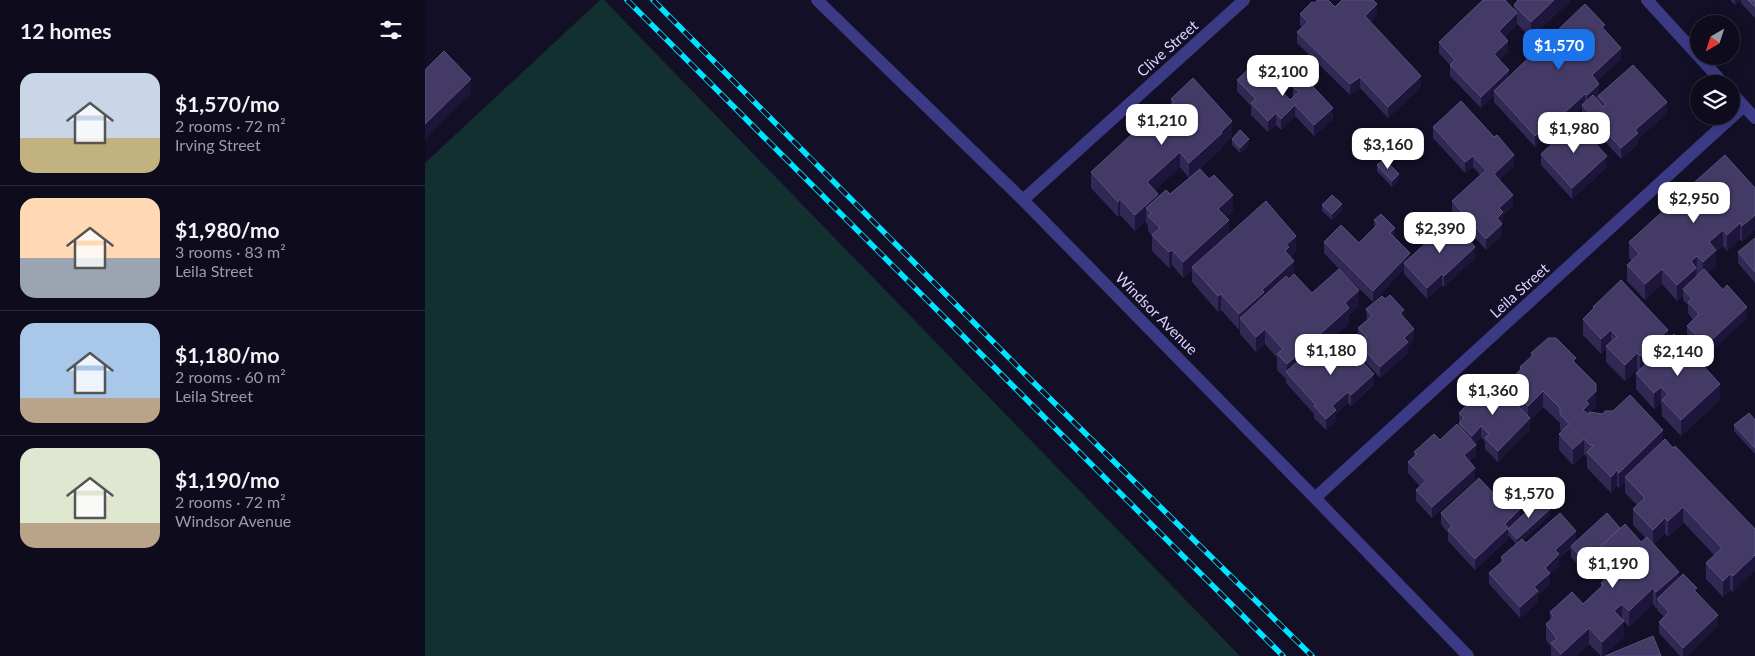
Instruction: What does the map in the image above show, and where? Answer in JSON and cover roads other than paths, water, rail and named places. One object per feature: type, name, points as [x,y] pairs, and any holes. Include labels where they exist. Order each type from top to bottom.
[{"type":"street","name":"Windsor Avenue","points":[[817,0],[1023,200],[1468,656]]},
{"type":"street","name":"Clive Street","points":[[1023,200],[1243,0]]},
{"type":"street","points":[[1647,0],[1715,75]]},
{"type":"street","points":[[1740,102],[1755,118]]},
{"type":"street","name":"Leila Street","points":[[1315,498],[1744,106]]},
{"type":"railway","points":[[627,0],[1283,656]]},
{"type":"railway","points":[[653,0],[1029,378],[1312,656]]}]
